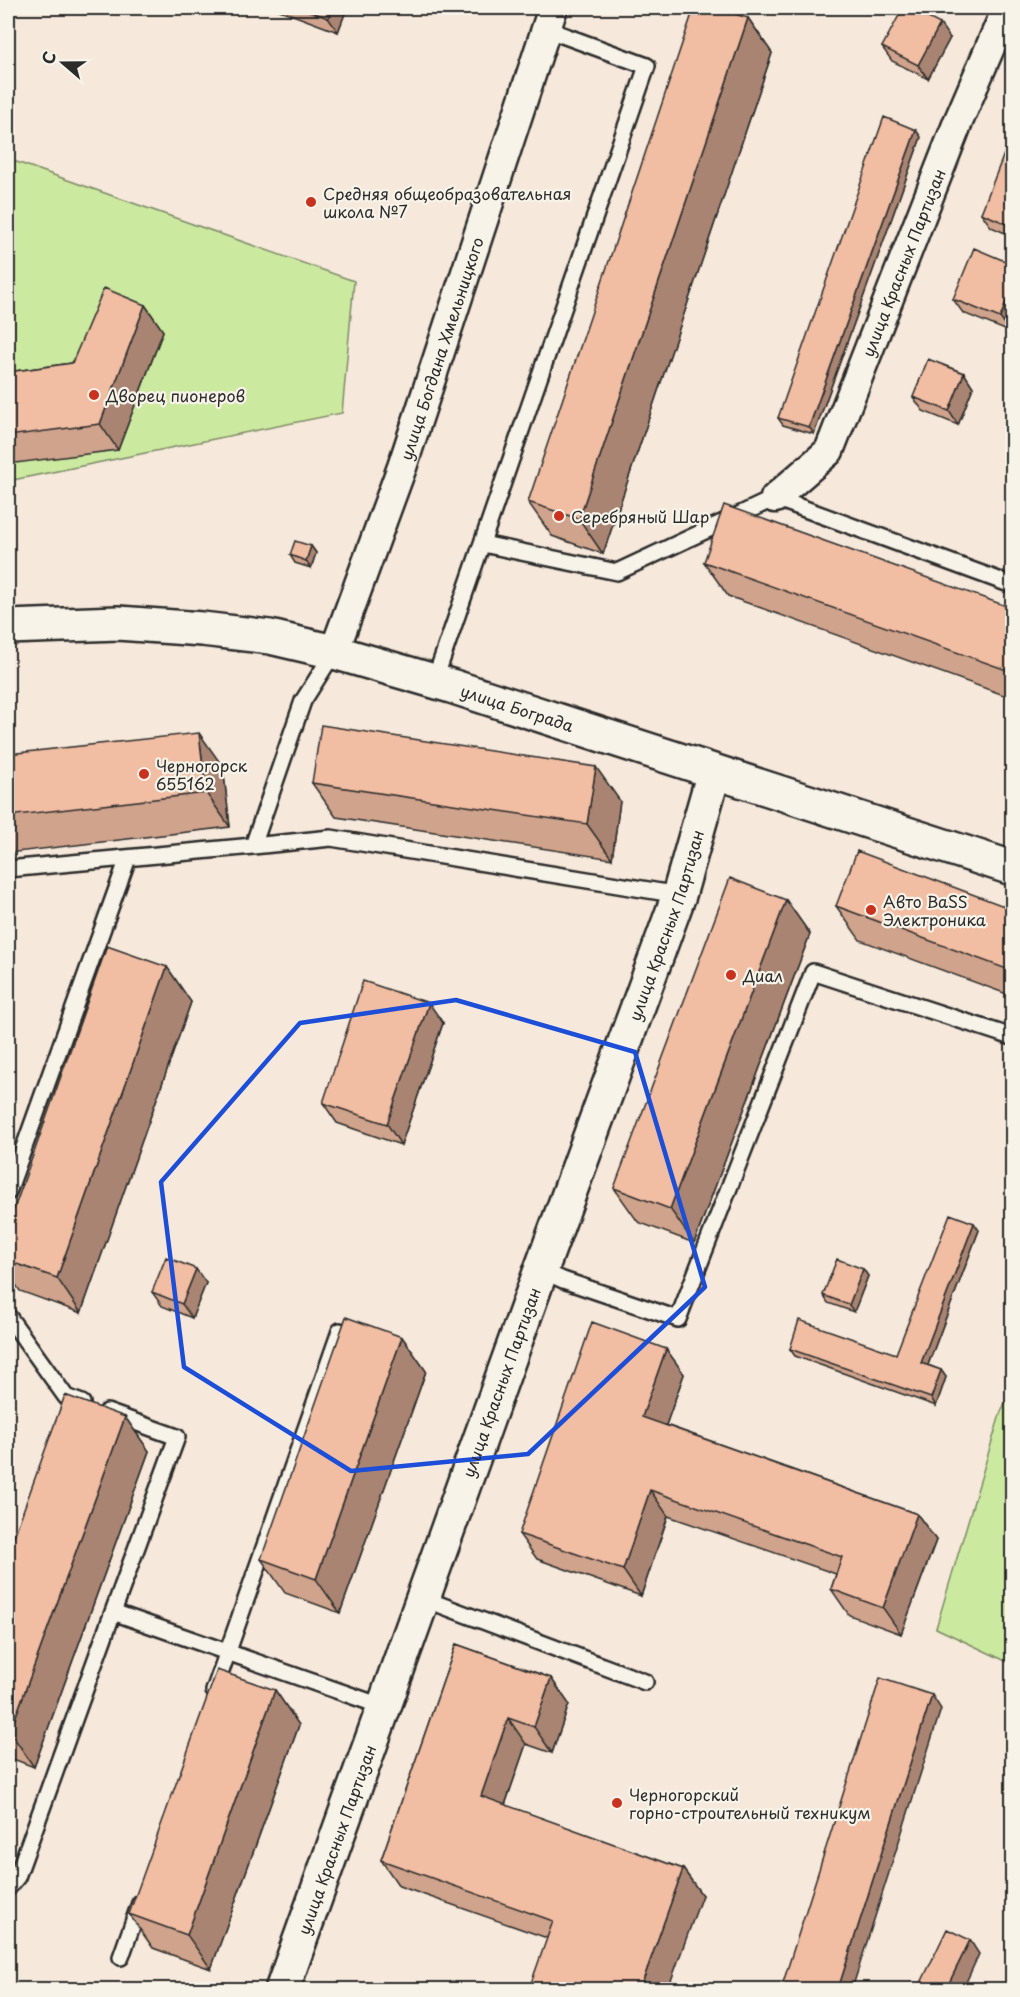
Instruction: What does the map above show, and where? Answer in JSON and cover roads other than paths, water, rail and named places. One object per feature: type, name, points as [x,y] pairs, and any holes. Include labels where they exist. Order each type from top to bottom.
[{"type":"main road","name":"улица Бограда","points":[[8,627],[118,623],[202,629],[270,637],[334,652],[1012,868]]},
{"type":"main road","name":"улица Красных Партизан","points":[[282,1989],[541,1270],[679,895],[714,772]]},
{"type":"street","name":"улица Красных Партизан","points":[[775,498],[829,451],[958,122],[1007,8]]},
{"type":"street","name":"улица Богдана Хмельницкого","points":[[334,652],[402,467],[549,18]]},
{"type":"lane","points":[[434,682],[647,66],[549,18]]},
{"type":"lane","points":[[483,544],[617,572],[775,498],[1012,585]]},
{"type":"lane","points":[[253,846],[303,701],[334,652]]},
{"type":"lane","points":[[8,868],[331,838],[679,895]]},
{"type":"lane","points":[[8,1192],[128,858]]},
{"type":"lane","points":[[541,1270],[563,1280],[678,1319],[813,972],[1012,1037]]},
{"type":"lane","points":[[8,1316],[64,1403],[177,1437],[17,1877],[8,1888]]},
{"type":"lane","points":[[208,1708],[340,1331]]},
{"type":"lane","points":[[422,1598],[645,1683]]},
{"type":"lane","points":[[113,1612],[384,1707]]},
{"type":"lane","points":[[121,1957],[145,1889]]},
{"type":"place","name":"Средняя общеобразовательная школа №7","points":[[311,202]]},
{"type":"place","name":"Дворец пионеров","points":[[94,395]]},
{"type":"place","name":"Серебряный Шар","points":[[559,516]]},
{"type":"place","name":"Черногорск 655162","points":[[144,774]]},
{"type":"place","name":"Авто BaSS Электроника","points":[[871,910]]},
{"type":"place","name":"Диал","points":[[731,975]]},
{"type":"place","name":"Черногорский горно-строительный техникум","points":[[617,1803]]}]
